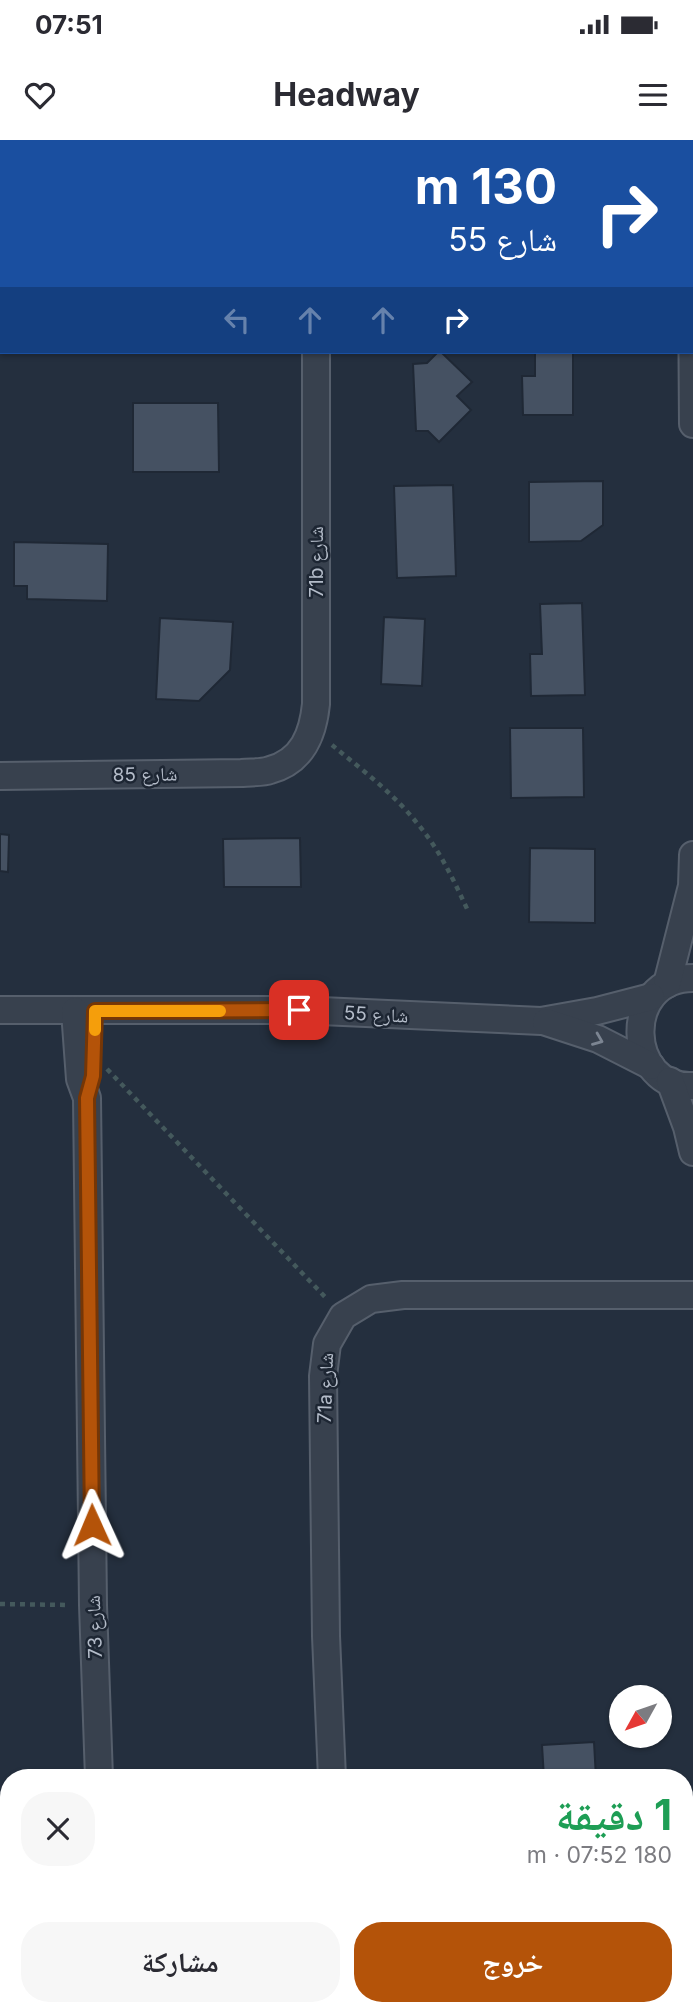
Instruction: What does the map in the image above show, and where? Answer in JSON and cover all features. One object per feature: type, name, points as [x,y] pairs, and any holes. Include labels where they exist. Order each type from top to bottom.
[{"type":"street","name":"71b شارع","points":[[288,762],[306,744],[313,728],[316,704],[316,354]]},
{"type":"street","points":[[693,354],[693,424]]},
{"type":"street","name":"شارع 85","points":[[0,776],[242,773],[270,770],[288,762]]},
{"type":"street","points":[[693,855],[693,888],[659,990],[642,1013],[639,1031],[642,1049],[671,1077],[693,1152]]},
{"type":"street","name":"شارع 55","points":[[0,1010],[299,1010],[541,1021],[597,1012],[684,978],[693,978]]},
{"type":"street","name":"شارع 73","points":[[85,1011],[94,1056],[93,1080],[87,1098],[93,1605],[99,1769]]},
{"type":"street","name":"شارع 73","points":[[85,1011],[80,1079],[87,1098]]},
{"type":"street","name":"شارع 55","points":[[541,1021],[598,1039],[671,1077]]},
{"type":"street","points":[[344,1316],[371,1299],[402,1295],[693,1295]]},
{"type":"street","name":"71a شارع","points":[[331,1769],[323,1376],[327,1344],[344,1316]]},
{"type":"path","points":[[313,728],[380,785],[417,822],[447,865],[469,913]]},
{"type":"path","points":[[94,1056],[344,1316]]},
{"type":"path","points":[[0,1604],[93,1605]]},
{"type":"building","points":[[436,354],[443,354],[472,382],[457,396],[471,410],[439,442],[428,431],[416,431],[413,364],[427,363]]},
{"type":"building","points":[[535,354],[573,354],[573,415],[523,415],[522,376],[535,376]]},
{"type":"building","points":[[133,403],[218,403],[219,472],[133,472]]},
{"type":"building","points":[[603,481],[603,525],[581,541],[529,542],[529,482]]},
{"type":"building","points":[[453,485],[456,576],[397,578],[394,486]]},
{"type":"building","points":[[14,542],[108,544],[107,601],[27,599],[27,586],[14,586]]},
{"type":"building","points":[[582,603],[585,695],[531,696],[530,654],[542,654],[540,604]]},
{"type":"building","points":[[384,617],[425,619],[422,686],[381,684]]},
{"type":"building","points":[[160,618],[233,622],[230,670],[199,701],[156,699]]},
{"type":"building","points":[[510,728],[583,728],[584,797],[511,798]]},
{"type":"building","points":[[0,834],[9,835],[8,872],[0,871]]},
{"type":"building","points":[[300,838],[301,887],[224,887],[223,839]]},
{"type":"building","points":[[530,848],[595,849],[595,923],[529,922]]},
{"type":"building","points":[[594,1742],[596,1769],[543,1769],[542,1745]]},
{"type":"slow traffic","points":[[95,1030],[95,1011],[220,1011]]},
{"type":"route","points":[[92,1525],[87,1098],[93,1076],[95,1011],[299,1010]]}]
